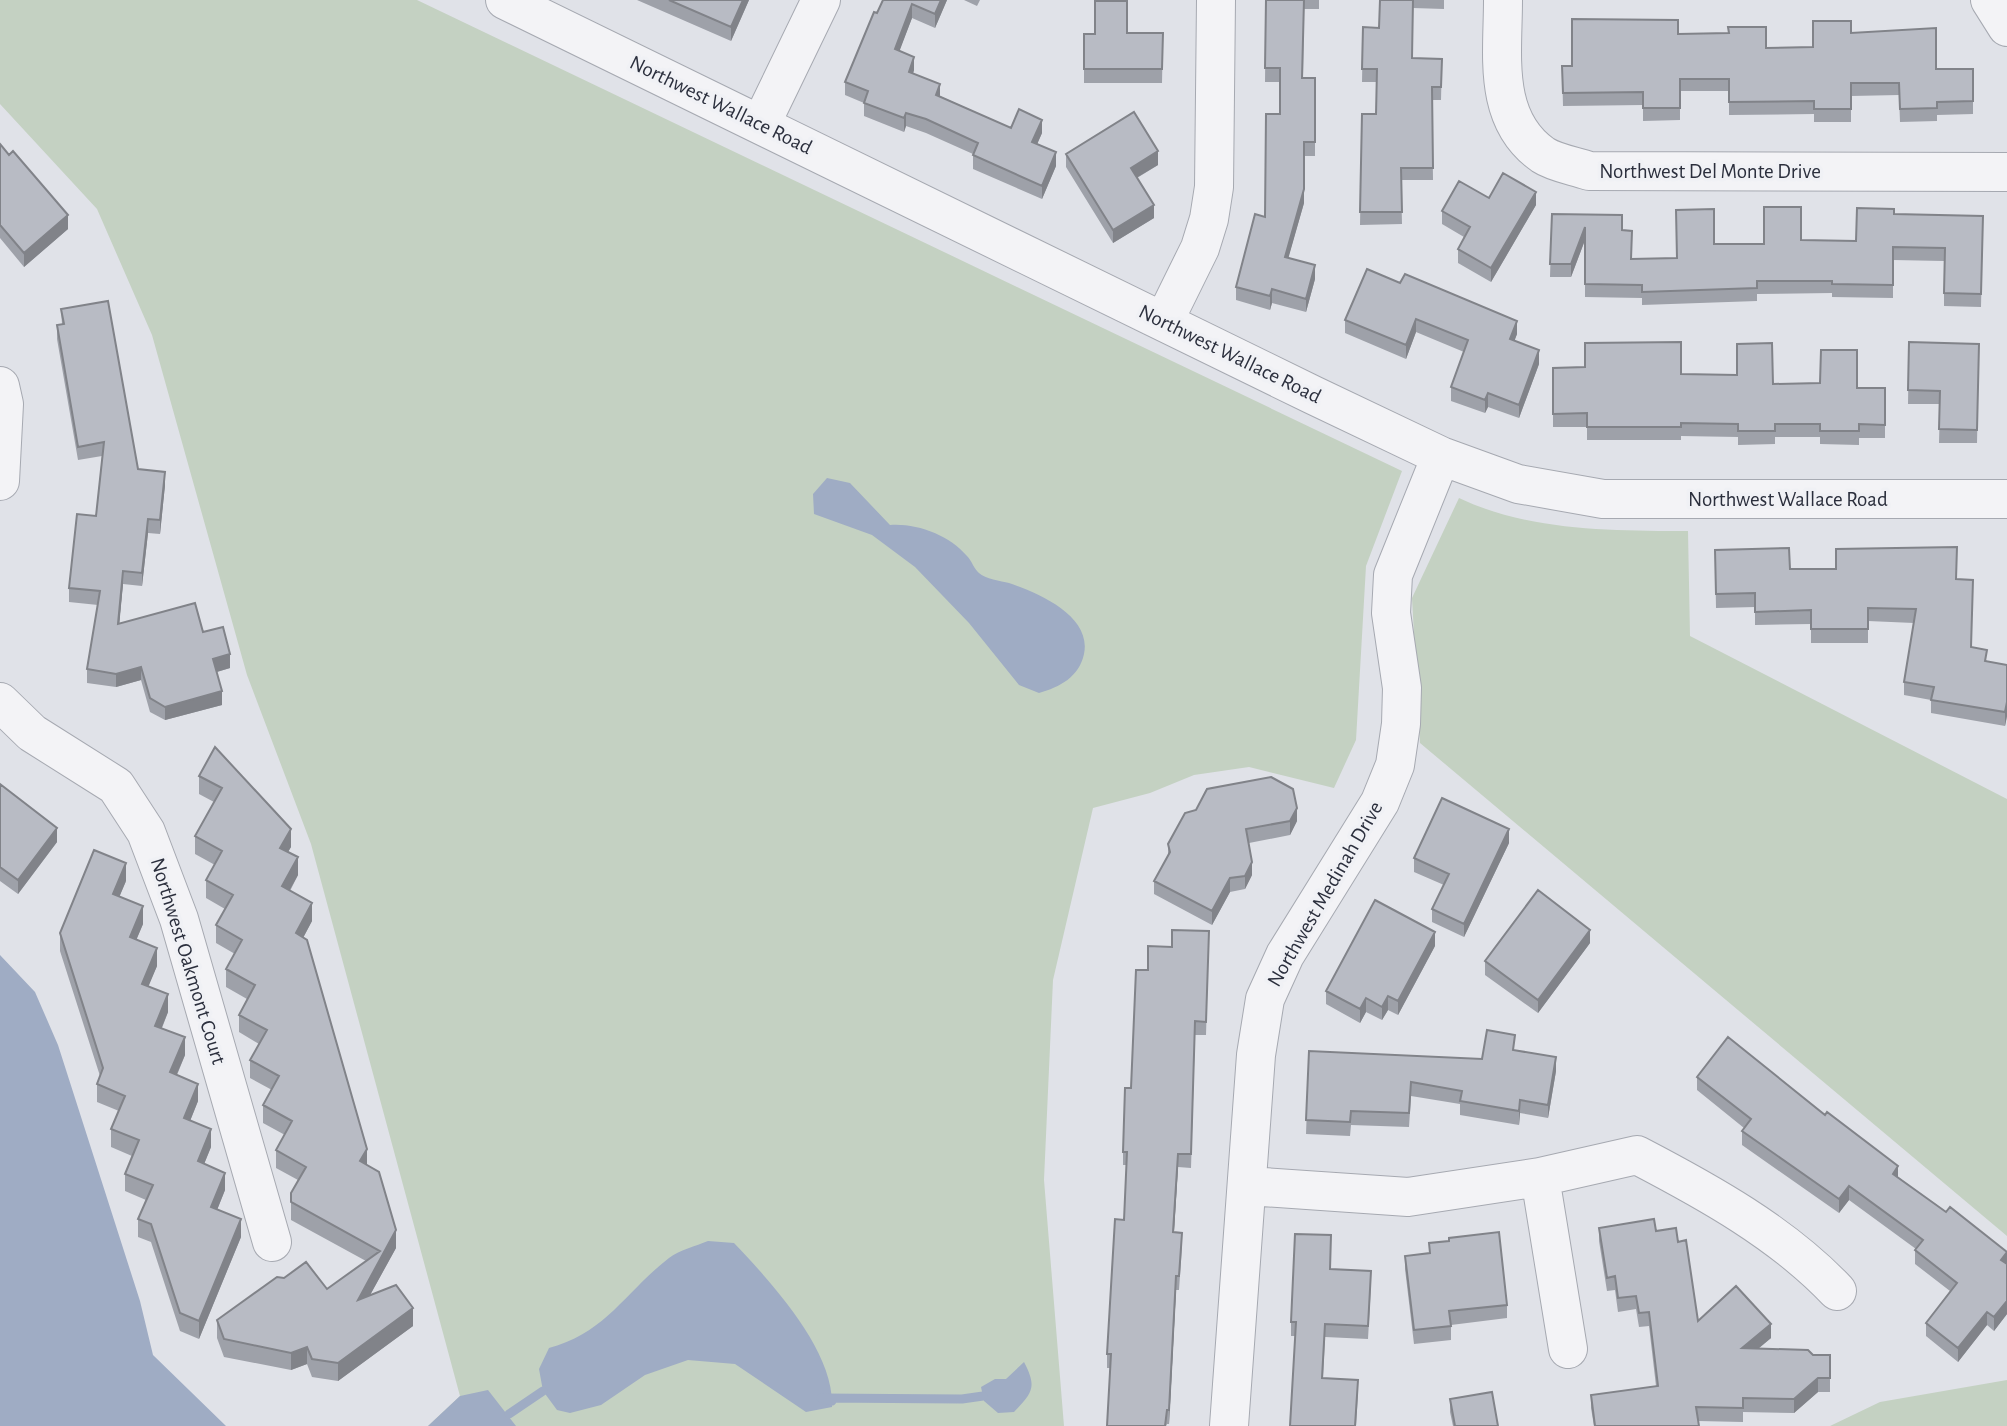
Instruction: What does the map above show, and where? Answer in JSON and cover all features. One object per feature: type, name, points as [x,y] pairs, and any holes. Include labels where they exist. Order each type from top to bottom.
[{"type":"street","name":"Northwest Wallace Road","points":[[505,0],[1441,456],[1518,485],[1603,499],[2007,499]]},
{"type":"street","points":[[761,124],[821,0]]},
{"type":"street","points":[[1164,321],[1200,248],[1209,219],[1214,187],[1216,0]]},
{"type":"street","name":"Northwest Del Monte Drive","points":[[1503,0],[1502,76],[1506,104],[1516,128],[1544,156],[1589,171],[2007,172]]},
{"type":"street","points":[[0,386],[4,404],[0,481]]},
{"type":"street","name":"Northwest Medinah Drive","points":[[1228,1426],[1256,1055],[1265,999],[1285,956],[1380,802],[1395,765],[1401,724],[1402,688],[1391,613],[1393,575],[1441,456]]},
{"type":"street","name":"Northwest Oakmont Court","points":[[0,702],[32,733],[116,786],[146,832],[179,919],[272,1242]]},
{"type":"street","points":[[1248,1186],[1408,1197],[1540,1177],[1637,1154],[1701,1188],[1809,1262],[1837,1291]]},
{"type":"street","points":[[1540,1177],[1568,1349]]},
{"type":"green space","points":[[0,0],[417,0],[1402,471],[1366,566],[1356,740],[1334,788],[1249,767],[1194,775],[1150,793],[1093,808],[1053,980],[1044,1180],[1064,1426],[428,1426],[460,1396],[311,844],[247,675],[152,335],[97,209],[0,104]]},
{"type":"green space","points":[[1459,498],[1486,509],[1542,523],[1601,529],[1688,531],[1690,636],[2007,799],[2007,1236],[1420,743],[1412,598]]},
{"type":"green space","points":[[2007,1380],[2007,1426],[1830,1426],[1880,1402]]},
{"type":"water","points":[[827,478],[850,483],[890,525],[921,528],[942,536],[960,549],[982,575],[1021,587],[1061,608],[1080,628],[1084,640],[1084,654],[1078,669],[1061,684],[1039,693],[1019,685],[969,623],[915,567],[872,535],[814,514],[813,494]]},
{"type":"water","points":[[0,955],[35,992],[58,1045],[140,1301],[153,1355],[226,1426],[0,1426]]},
{"type":"water","points":[[708,1241],[734,1243],[782,1297],[812,1341],[823,1363],[830,1385],[832,1407],[806,1412],[735,1364],[688,1360],[645,1375],[601,1405],[570,1413],[557,1410],[543,1391],[539,1369],[549,1348],[569,1341],[601,1322],[673,1255]]},
{"type":"water","points":[[1024,1362],[1032,1384],[1029,1394],[1014,1412],[998,1413],[984,1401],[981,1387],[995,1379],[1006,1379]]},
{"type":"water","points":[[488,1390],[516,1426],[428,1426],[460,1396]]},
{"type":"building","points":[[669,0],[743,0],[731,27]]},
{"type":"building","points":[[883,0],[941,0],[935,14],[912,4],[895,49],[914,57],[909,72],[940,84],[936,95],[1011,128],[1019,109],[1042,120],[1032,142],[1056,152],[1042,186],[973,155],[978,143],[926,119],[906,113],[904,118],[864,103],[868,91],[845,82],[874,12],[877,13]]},
{"type":"building","points":[[1266,0],[1304,0],[1302,78],[1315,78],[1315,142],[1304,142],[1304,189],[1285,257],[1315,265],[1306,299],[1272,289],[1270,296],[1236,287],[1255,214],[1265,217],[1266,114],[1280,114],[1280,68],[1265,68]]},
{"type":"building","points":[[1380,0],[1413,0],[1412,58],[1442,59],[1441,87],[1432,87],[1433,168],[1401,168],[1402,212],[1360,212],[1362,114],[1376,114],[1377,69],[1362,69],[1363,27],[1379,28]]},
{"type":"building","points":[[1095,1],[1127,1],[1127,33],[1163,33],[1162,69],[1084,69],[1084,34],[1095,34]]},
{"type":"building","points":[[1572,19],[1678,20],[1678,34],[1729,33],[1728,27],[1766,27],[1766,48],[1813,47],[1813,21],[1851,21],[1851,33],[1936,28],[1936,69],[1973,69],[1973,101],[1937,102],[1937,108],[1900,109],[1899,83],[1851,83],[1851,109],[1814,109],[1814,101],[1729,102],[1729,79],[1680,79],[1680,108],[1643,108],[1643,92],[1563,93],[1562,66],[1572,66]]},
{"type":"building","points":[[1134,112],[1158,151],[1131,168],[1154,205],[1113,230],[1066,154]]},
{"type":"building","points":[[0,144],[9,155],[13,151],[68,215],[24,253],[0,225]]},
{"type":"building","points":[[1503,173],[1536,192],[1491,268],[1458,249],[1470,227],[1442,211],[1459,181],[1489,198]]},
{"type":"building","points":[[1764,207],[1801,207],[1801,240],[1856,241],[1857,208],[1894,209],[1894,214],[1983,216],[1981,294],[1944,293],[1945,248],[1893,247],[1893,285],[1832,284],[1832,281],[1757,281],[1757,288],[1642,292],[1642,285],[1585,284],[1585,227],[1571,264],[1550,264],[1552,214],[1622,215],[1622,230],[1632,231],[1631,259],[1677,258],[1676,210],[1714,209],[1714,244],[1764,244]]},
{"type":"building","points":[[1367,269],[1400,283],[1405,274],[1517,321],[1510,339],[1539,350],[1519,405],[1488,393],[1485,400],[1451,387],[1468,340],[1416,319],[1406,345],[1345,320]]},
{"type":"building","points":[[108,301],[138,469],[165,472],[160,520],[148,519],[142,573],[123,571],[118,624],[195,603],[203,632],[223,627],[230,654],[213,659],[222,691],[165,707],[150,698],[141,667],[116,674],[87,669],[100,591],[69,588],[77,514],[96,516],[104,442],[78,447],[57,325],[64,324],[61,309]]},
{"type":"building","points":[[1681,342],[1681,374],[1737,375],[1737,344],[1772,343],[1773,384],[1820,383],[1821,350],[1857,350],[1857,388],[1885,388],[1885,425],[1859,424],[1859,431],[1820,431],[1820,424],[1775,424],[1775,431],[1738,431],[1738,424],[1681,423],[1681,427],[1587,427],[1587,413],[1553,414],[1553,368],[1585,367],[1585,343]]},
{"type":"building","points":[[1909,342],[1979,344],[1977,430],[1939,429],[1940,391],[1908,390]]},
{"type":"building","points":[[1957,547],[1956,579],[1973,580],[1971,647],[1987,650],[1985,661],[2007,665],[2005,712],[1931,700],[1934,687],[1904,682],[1916,609],[1868,608],[1868,629],[1811,629],[1811,610],[1755,612],[1755,593],[1716,594],[1715,550],[1789,548],[1790,569],[1836,569],[1836,549]]},
{"type":"building","points":[[215,747],[291,829],[280,848],[298,857],[282,886],[312,903],[296,933],[307,940],[367,1149],[360,1161],[379,1172],[396,1230],[358,1300],[396,1285],[413,1308],[338,1363],[312,1359],[307,1347],[291,1353],[224,1339],[217,1320],[277,1277],[284,1278],[306,1262],[327,1289],[380,1251],[291,1202],[291,1193],[306,1167],[276,1150],[292,1121],[263,1105],[279,1076],[250,1060],[267,1030],[239,1015],[255,985],[226,969],[242,940],[216,925],[233,895],[206,880],[222,851],[195,836],[222,788],[199,776]]},
{"type":"building","points":[[1271,777],[1293,789],[1297,808],[1290,821],[1246,829],[1252,862],[1245,876],[1230,878],[1212,911],[1154,881],[1170,852],[1168,844],[1185,813],[1196,810],[1207,789]]},
{"type":"building","points":[[0,784],[57,828],[18,880],[0,867]]},
{"type":"building","points":[[1442,798],[1509,829],[1464,924],[1432,909],[1449,874],[1414,858]]},
{"type":"building","points":[[94,850],[126,863],[113,894],[143,906],[130,937],[157,948],[142,984],[168,994],[155,1026],[185,1037],[170,1072],[198,1084],[184,1118],[211,1129],[198,1161],[225,1173],[211,1207],[241,1219],[199,1321],[180,1313],[151,1224],[138,1219],[153,1185],[125,1174],[139,1140],[111,1129],[125,1096],[97,1084],[103,1068],[60,933]]},
{"type":"building","points":[[1538,890],[1590,930],[1538,1000],[1485,961]]},
{"type":"building","points":[[1375,900],[1435,932],[1398,1001],[1388,996],[1382,1007],[1366,998],[1360,1009],[1326,991]]},
{"type":"building","points":[[1172,930],[1209,931],[1206,1022],[1195,1021],[1191,1154],[1178,1154],[1173,1232],[1182,1233],[1179,1276],[1176,1276],[1169,1410],[1165,1426],[1107,1426],[1111,1354],[1107,1354],[1115,1219],[1124,1220],[1127,1152],[1123,1152],[1125,1088],[1131,1088],[1136,970],[1148,970],[1148,946],[1172,947]]},
{"type":"building","points":[[1487,1030],[1515,1035],[1513,1050],[1556,1057],[1548,1105],[1520,1100],[1519,1111],[1460,1101],[1462,1091],[1411,1082],[1409,1113],[1351,1111],[1350,1122],[1306,1120],[1309,1051],[1482,1059]]},
{"type":"building","points":[[1728,1037],[1825,1115],[1827,1112],[1898,1166],[1893,1174],[1946,1212],[1950,1207],[2007,1252],[2001,1260],[2007,1264],[2007,1301],[1994,1317],[1987,1312],[1958,1348],[1926,1323],[1957,1283],[1915,1250],[1923,1240],[1849,1186],[1839,1199],[1742,1131],[1751,1119],[1697,1077]]},
{"type":"building","points":[[1654,1219],[1656,1231],[1676,1228],[1678,1242],[1686,1240],[1698,1321],[1736,1286],[1771,1324],[1742,1348],[1808,1350],[1813,1355],[1830,1355],[1830,1378],[1818,1378],[1794,1399],[1743,1398],[1743,1408],[1696,1407],[1699,1426],[1595,1426],[1591,1395],[1658,1386],[1649,1312],[1639,1313],[1636,1296],[1618,1298],[1615,1276],[1607,1278],[1599,1228]]},
{"type":"building","points":[[1499,1232],[1507,1305],[1449,1311],[1451,1326],[1414,1330],[1405,1256],[1430,1253],[1429,1243]]},
{"type":"building","points":[[1295,1234],[1331,1235],[1330,1269],[1371,1271],[1368,1326],[1325,1324],[1322,1378],[1358,1380],[1355,1426],[1290,1426],[1296,1322],[1291,1322]]},
{"type":"building","points":[[1492,1392],[1498,1426],[1455,1426],[1450,1399]]},
{"type":"waterway","points":[[509,1414],[543,1391]]},
{"type":"waterway","points":[[832,1401],[821,1398],[962,1399],[983,1396]]}]
